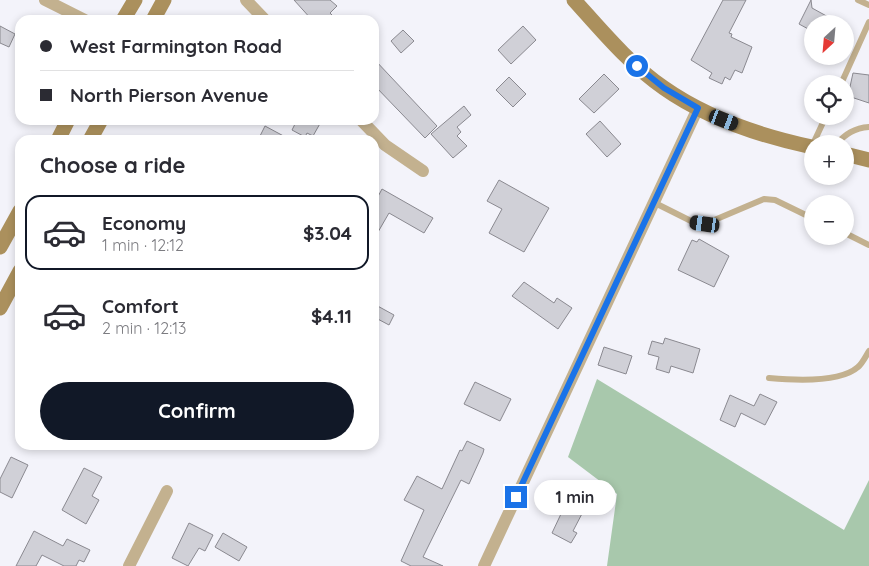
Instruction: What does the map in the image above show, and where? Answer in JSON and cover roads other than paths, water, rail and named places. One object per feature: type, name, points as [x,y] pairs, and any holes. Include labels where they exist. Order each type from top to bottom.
[{"type":"main road","points":[[126,15],[135,0]]},
{"type":"main road","points":[[156,15],[164,0]]},
{"type":"main road","points":[[574,0],[624,55],[664,88],[698,108],[752,131],[804,144]]},
{"type":"main road","points":[[854,156],[869,160]]},
{"type":"main road","points":[[0,247],[15,220]]},
{"type":"main road","points":[[0,308],[15,280]]},
{"type":"street","points":[[45,0],[75,15]]},
{"type":"street","points":[[246,0],[260,15]]},
{"type":"street","points":[[484,566],[698,108]]},
{"type":"street","points":[[379,142],[423,171]]},
{"type":"street","points":[[129,566],[167,491]]},
{"type":"lane","points":[[858,0],[869,6]]},
{"type":"lane","points":[[845,75],[869,22]]},
{"type":"lane","points":[[845,135],[858,128],[869,127]]},
{"type":"lane","points":[[653,202],[695,222],[705,224],[764,199],[775,200],[804,214]]},
{"type":"lane","points":[[854,238],[869,245]]},
{"type":"lane","points":[[769,378],[806,381],[843,374],[857,368],[869,351]]}]
